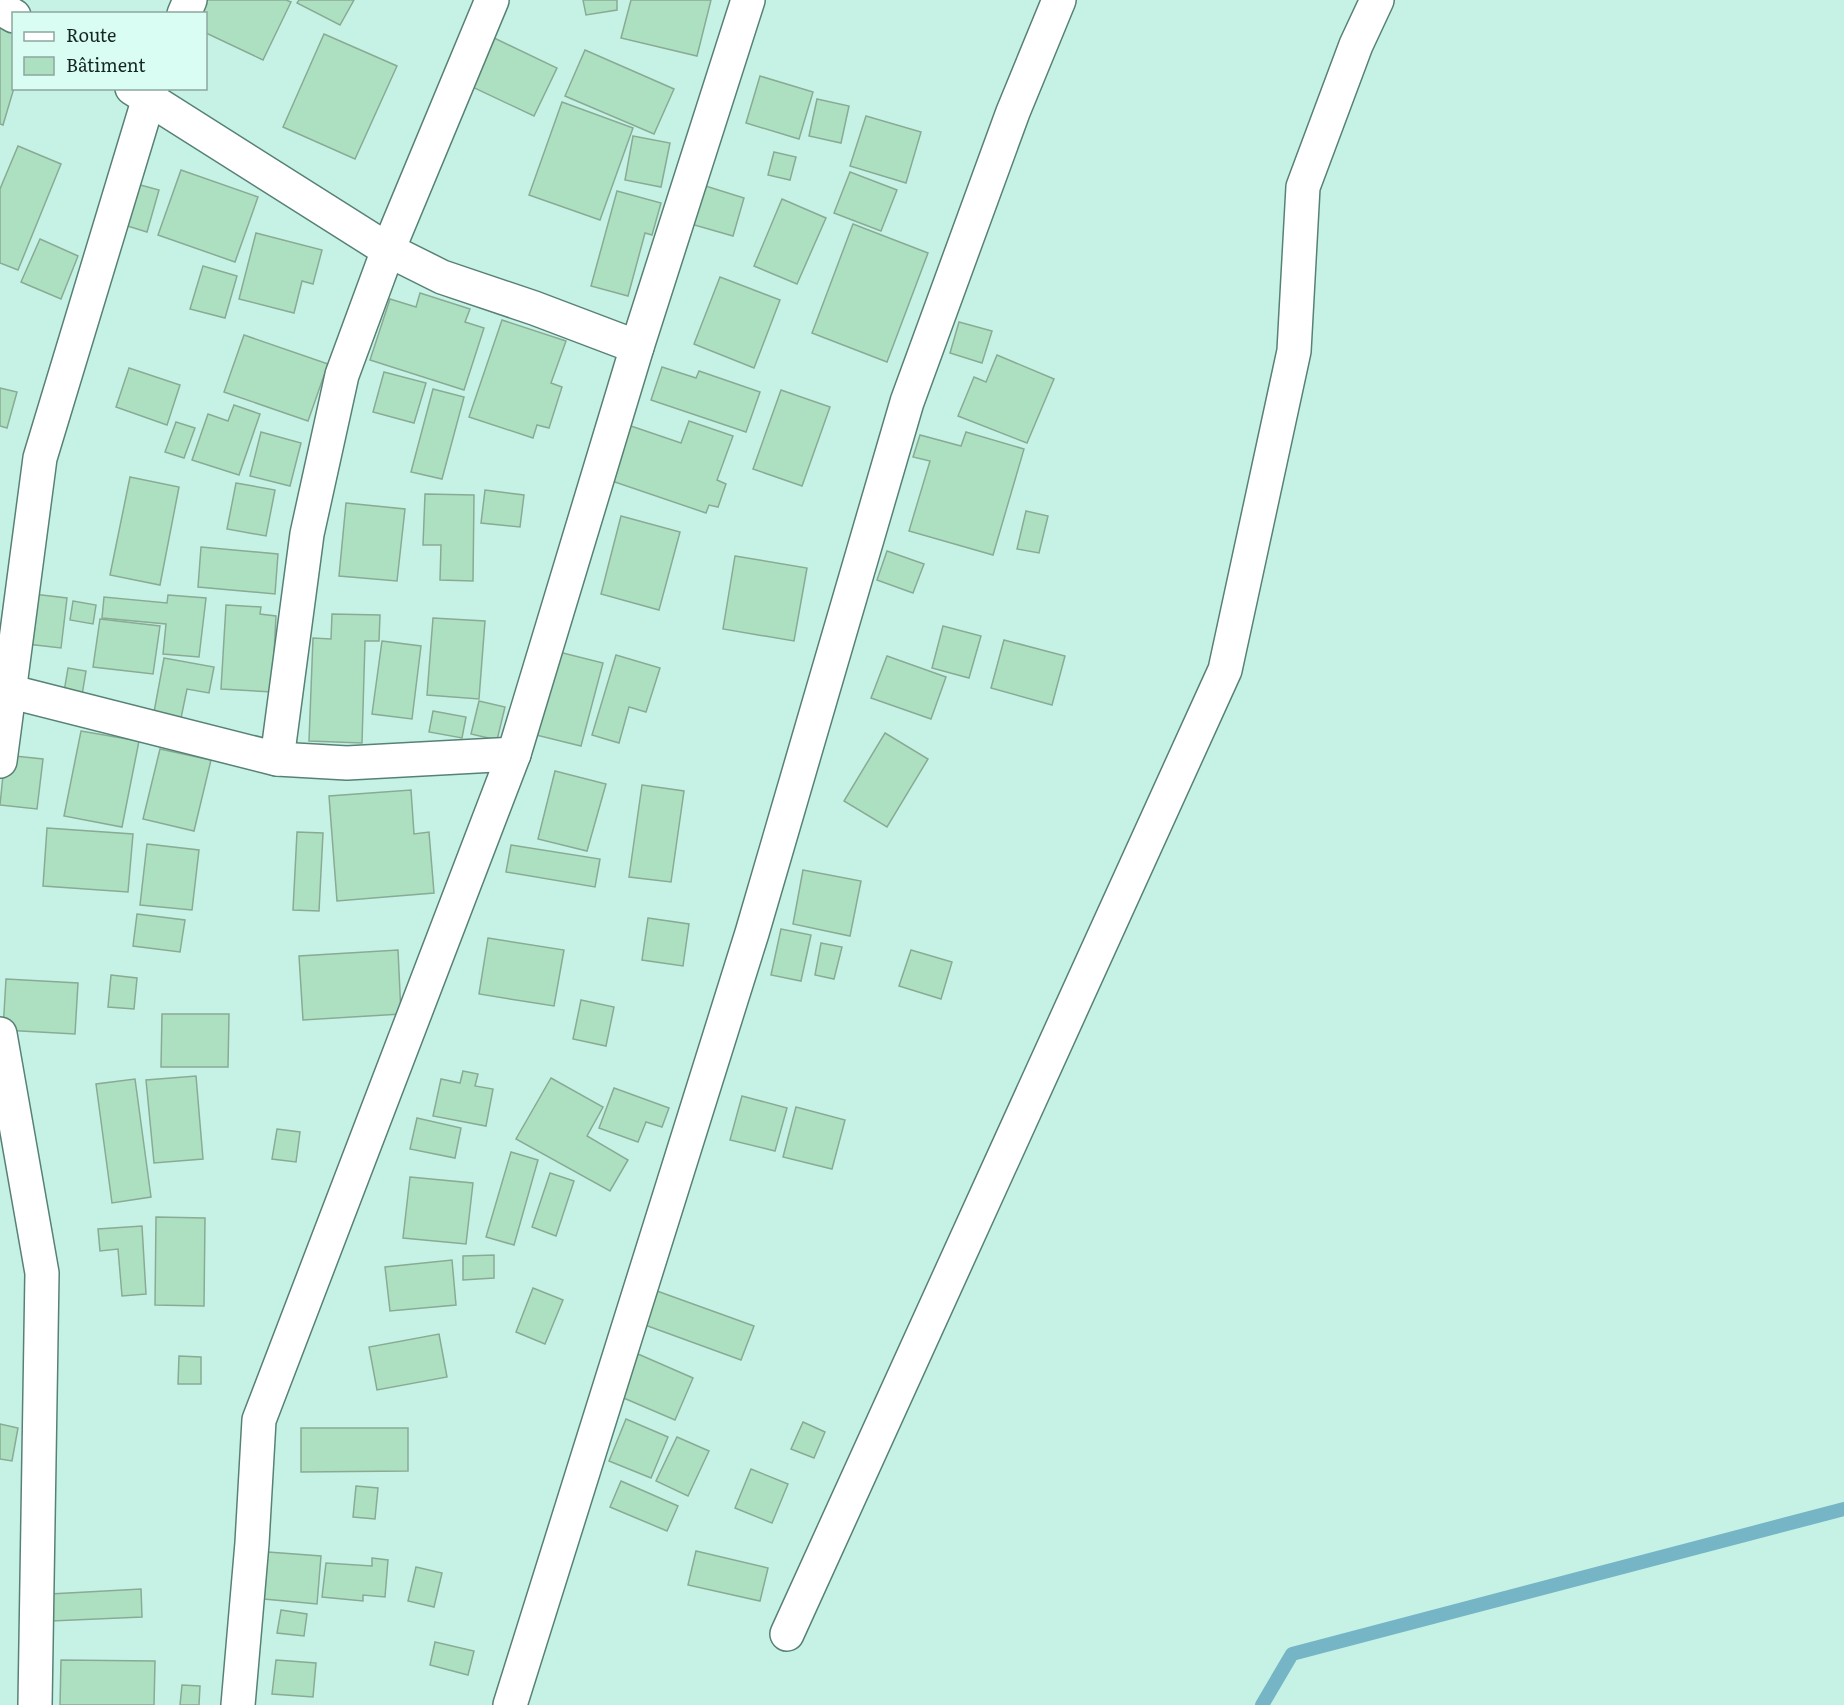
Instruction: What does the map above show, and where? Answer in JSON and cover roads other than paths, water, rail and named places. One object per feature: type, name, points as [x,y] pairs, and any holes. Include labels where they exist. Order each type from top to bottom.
[{"type":"street","points":[[277,759],[307,534],[342,375],[388,250],[492,0]]},
{"type":"street","points":[[238,1705],[252,1543],[259,1420],[514,754],[637,347],[748,0]]},
{"type":"street","points":[[510,1705],[752,933],[906,402],[1013,112],[1059,0]]},
{"type":"street","points":[[787,1634],[1225,670],[1294,351],[1303,187],[1356,45],[1377,0]]},
{"type":"street","points":[[0,761],[4,690],[40,458],[144,92],[388,250],[442,277],[534,308],[637,347]]},
{"type":"street","points":[[4,690],[277,759],[347,763],[514,754]]},
{"type":"street","points":[[0,1034],[42,1273],[35,1705]]},
{"type":"waterway","points":[[1262,1705],[1292,1654],[1844,1509]]}]
